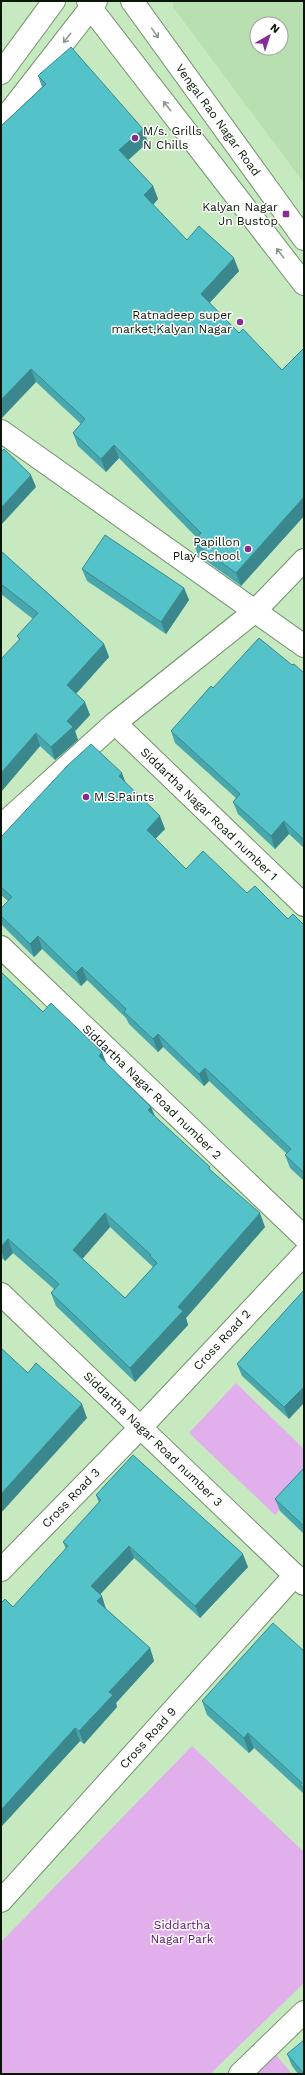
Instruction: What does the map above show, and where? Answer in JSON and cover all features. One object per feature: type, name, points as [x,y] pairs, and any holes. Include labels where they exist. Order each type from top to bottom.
[{"type":"street","points":[[1,73],[54,1]]},
{"type":"street","name":"Vengal Rao Nagar Road","points":[[132,1],[304,239]]},
{"type":"street","points":[[1,123],[92,3],[304,284]]},
{"type":"street","points":[[1,431],[254,612],[304,646]]},
{"type":"street","points":[[1,826],[115,723],[254,612],[304,560]]},
{"type":"street","name":"Siddartha Nagar Road number 1","points":[[115,723],[304,905]]},
{"type":"street","name":"Siddartha Nagar Road number 2","points":[[1,947],[304,1237]]},
{"type":"street","name":"Cross Road 2","points":[[141,1427],[304,1254]]},
{"type":"street","name":"Siddartha Nagar Road number 3","points":[[1,1294],[299,1579]]},
{"type":"street","name":"Cross Road 3","points":[[1,1570],[141,1427]]},
{"type":"street","name":"Cross Road 9","points":[[1,1901],[299,1579]]},
{"type":"street","points":[[240,2074],[304,2012]]},
{"type":"shaded area","points":[[173,1],[304,1],[304,183],[173,7]]},
{"type":"green space","points":[[236,1383],[304,1449],[304,1483],[275,1515],[189,1433]]},
{"type":"green space","name":"Siddartha Nagar Park","points":[[192,1746],[304,1852],[304,1983],[210,2074],[1,2074],[1,1942]]},
{"type":"green space","points":[[276,2055],[292,2074],[254,2074]]},
{"type":"building","points":[[71,47],[143,129],[119,150],[153,186],[144,195],[187,240],[199,226],[234,258],[201,294],[239,333],[243,329],[282,370],[304,348],[304,497],[236,573],[193,542],[201,533],[114,445],[101,459],[73,433],[85,419],[31,369],[1,400],[1,126],[46,84],[38,76]]},
{"type":"building","points":[[4,449],[31,475],[1,508],[1,452]]},
{"type":"building","points":[[105,535],[184,588],[161,622],[82,569]]},
{"type":"building","points":[[1,551],[104,644],[67,685],[85,702],[67,721],[73,727],[51,747],[36,733],[1,773],[1,659],[20,639],[17,636],[38,613],[1,584]]},
{"type":"building","points":[[259,638],[304,673],[304,840],[284,821],[271,836],[233,802],[240,794],[171,731],[211,686],[213,688]]},
{"type":"building","points":[[91,744],[122,773],[119,776],[160,816],[147,830],[186,869],[203,851],[247,893],[255,886],[288,919],[293,914],[304,925],[304,1173],[285,1155],[291,1149],[205,1068],[199,1074],[158,1034],[153,1039],[124,1012],[126,1009],[82,967],[76,973],[38,936],[30,944],[1,916],[1,908],[12,897],[1,887],[1,837],[67,766]]},
{"type":"building","points":[[1,972],[43,1012],[51,1003],[102,1052],[99,1056],[151,1107],[148,1110],[210,1167],[209,1169],[260,1213],[178,1307],[183,1311],[130,1368],[51,1293],[59,1284],[8,1239],[1,1247]],"holes":[[[105,1213],[151,1255],[150,1256],[157,1263],[125,1298],[73,1250]]]},
{"type":"building","points":[[304,1290],[304,1387],[284,1407],[237,1364]]},
{"type":"building","points":[[1,1348],[28,1373],[36,1363],[82,1404],[1,1494]]},
{"type":"building","points":[[133,1455],[243,1554],[195,1606],[129,1546],[91,1586],[102,1596],[97,1601],[150,1648],[109,1692],[113,1695],[79,1731],[75,1728],[1,1810],[1,1603],[5,1599],[13,1607],[68,1546],[63,1542],[101,1500],[96,1495]]},
{"type":"building","points":[[304,1468],[304,1526],[275,1499]]},
{"type":"building","points":[[273,1623],[304,1651],[304,1788],[300,1785],[302,1783],[248,1733],[244,1738],[202,1701]]},
{"type":"building","points":[[304,2040],[304,2074],[287,2054]]},
{"type":"place","name":"M/s. Grills N Chills","points":[[135,138]]},
{"type":"place","name":"Kalyan Nagar Jn Bustop","points":[[286,214]]},
{"type":"place","name":"Ratnadeep super market,Kalyan Nagar","points":[[240,322]]},
{"type":"place","name":"Papillon Play School","points":[[248,549]]},
{"type":"place","name":"M.S.Paints","points":[[86,797]]}]
